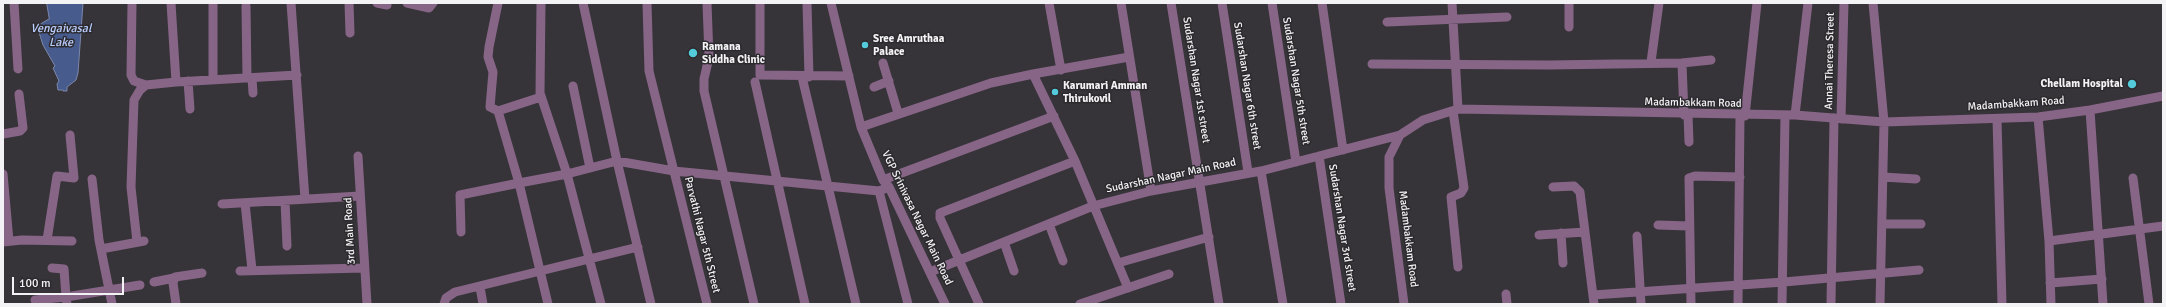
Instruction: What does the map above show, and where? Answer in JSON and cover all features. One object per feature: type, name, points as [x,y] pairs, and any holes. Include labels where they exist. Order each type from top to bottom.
[{"type":"street","points":[[14,3],[18,69]]},
{"type":"street","points":[[132,3],[131,75],[134,81],[146,85],[188,81],[297,75]]},
{"type":"street","points":[[172,3],[176,82]]},
{"type":"street","points":[[213,80],[214,3]]},
{"type":"street","points":[[291,3],[305,199]]},
{"type":"street","points":[[348,3],[350,33]]},
{"type":"street","points":[[407,3],[429,8],[433,3]]},
{"type":"street","points":[[498,3],[488,57],[493,72],[490,107],[498,111],[541,97]]},
{"type":"street","points":[[541,3],[541,97],[567,174],[601,304]]},
{"type":"street","points":[[583,3],[617,161],[651,304]]},
{"type":"street","name":"Parvathi Nagar 5th Street","points":[[647,3],[650,71],[707,304]]},
{"type":"street","points":[[707,3],[709,57],[704,79],[704,91],[754,304]]},
{"type":"street","points":[[760,3],[760,75],[805,77],[849,76]]},
{"type":"street","points":[[807,3],[805,77],[827,185],[856,304]]},
{"type":"street","name":"VGP Srinivasa Nagar Main Road","points":[[831,3],[861,127],[883,180],[889,187],[945,304]]},
{"type":"street","points":[[1049,3],[1061,70]]},
{"type":"street","points":[[1121,3],[1152,191]]},
{"type":"street","name":"Sudarshan Nagar 1st street","points":[[1171,3],[1220,304]]},
{"type":"street","name":"Sudarshan Nagar 6th street","points":[[1222,3],[1248,172]]},
{"type":"street","name":"Sudarshan Nagar 5th street","points":[[1272,3],[1296,162]]},
{"type":"street","points":[[1322,3],[1343,150]]},
{"type":"street","points":[[1452,3],[1456,64],[1456,110],[1464,188],[1461,193],[1451,197],[1458,267]]},
{"type":"street","points":[[1568,3],[1569,27]]},
{"type":"street","points":[[1651,62],[1659,3]]},
{"type":"street","points":[[1738,304],[1740,177],[1743,116],[1757,3]]},
{"type":"street","points":[[1795,115],[1808,3]]},
{"type":"street","name":"Annai Theresa Street","points":[[1831,304],[1837,118],[1844,3]]},
{"type":"street","points":[[1873,3],[1884,122],[1882,273],[1880,304]]},
{"type":"street","points":[[246,6],[249,78],[253,93]]},
{"type":"street","points":[[1387,22],[1507,17]]},
{"type":"street","points":[[861,127],[898,113],[991,83],[1129,57]]},
{"type":"street","points":[[1372,64],[1549,65],[1651,62],[1682,63],[1711,60]]},
{"type":"street","points":[[883,63],[898,113]]},
{"type":"street","points":[[1682,63],[1688,142]]},
{"type":"street","points":[[1033,74],[1075,161],[1128,288]]},
{"type":"street","points":[[188,81],[190,109]]},
{"type":"street","points":[[874,87],[888,81]]},
{"type":"street","points":[[755,82],[776,180],[806,304]]},
{"type":"street","points":[[101,249],[141,242],[131,187],[134,100],[140,90],[146,85]]},
{"type":"street","points":[[573,86],[590,168]]},
{"type":"street","points":[[3,134],[20,131],[23,128],[19,94]]},
{"type":"street","name":"Madambakkam Road","points":[[1404,304],[1389,188],[1389,157],[1400,135],[1424,120],[1456,110],[1743,116],[1795,115],[1884,122],[2038,117],[2090,110],[2163,96]]},
{"type":"street","points":[[2090,110],[2104,304]]},
{"type":"street","points":[[498,111],[519,183],[548,304]]},
{"type":"street","points":[[1782,304],[1784,282],[1785,115]]},
{"type":"street","points":[[883,180],[1054,116]]},
{"type":"street","points":[[2038,117],[2048,241],[2050,304]]},
{"type":"street","points":[[1997,119],[2002,304]]},
{"type":"street","points":[[47,240],[57,176],[74,178],[70,135]]},
{"type":"street","name":"Sudarshan Nagar Main Road","points":[[930,272],[1094,206],[1152,191],[1248,172],[1261,171],[1400,135]]},
{"type":"street","name":"3rd Main Road","points":[[358,156],[367,304]]},
{"type":"street","name":"Sudarshan Nagar 3rd street","points":[[1319,156],[1341,304]]},
{"type":"street","points":[[461,232],[460,194],[567,174],[617,161],[674,171],[879,191],[889,187]]},
{"type":"street","points":[[979,304],[940,218],[940,213],[1075,161]]},
{"type":"street","points":[[1261,171],[1283,304]]},
{"type":"street","points":[[3,174],[6,242],[47,240],[72,241]]},
{"type":"street","points":[[1691,304],[1688,226],[1689,178],[1695,176],[1740,177]]},
{"type":"street","points":[[1883,177],[1916,179]]},
{"type":"street","points":[[2133,178],[2149,304]]},
{"type":"street","points":[[92,179],[101,249],[112,304]]},
{"type":"street","points":[[1554,187],[1571,185],[1579,189],[1583,206],[1593,300],[1641,292],[1738,284],[1784,282],[1919,270]]},
{"type":"street","points":[[879,191],[908,304]]},
{"type":"street","points":[[222,204],[360,196]]},
{"type":"street","points":[[285,200],[288,246]]},
{"type":"street","points":[[245,203],[252,270]]},
{"type":"street","points":[[1049,224],[1063,261]]},
{"type":"street","points":[[1882,224],[1921,224]]},
{"type":"street","points":[[1658,225],[1688,226]]},
{"type":"street","points":[[2048,241],[2163,226]]},
{"type":"street","points":[[1539,235],[1585,232]]},
{"type":"street","points":[[1561,234],[1564,262]]},
{"type":"street","points":[[1637,236],[1642,304]]},
{"type":"street","points":[[1118,263],[1209,237]]},
{"type":"street","points":[[1004,242],[1014,271]]},
{"type":"street","points":[[444,304],[446,298],[455,292],[638,247]]},
{"type":"street","points":[[52,268],[64,269],[66,300]]},
{"type":"street","points":[[240,271],[364,268]]},
{"type":"street","points":[[154,282],[202,273]]},
{"type":"street","points":[[1080,304],[1099,301],[1128,288],[1170,274]]},
{"type":"street","points":[[174,278],[176,304]]},
{"type":"street","points":[[2050,283],[2102,279]]},
{"type":"street","points":[[34,300],[66,300],[109,290],[140,285]]},
{"type":"street","points":[[480,287],[483,304]]},
{"type":"street","points":[[1506,294],[1507,304]]},
{"type":"water","name":"Vengaivasal Lake","points":[[47,3],[83,3],[78,73],[76,80],[67,87],[67,91],[58,90],[57,84],[59,81],[53,68],[55,66],[43,45],[37,26],[49,19]]},
{"type":"place","name":"Sree Amruthaa Palace","points":[[865,45]]},
{"type":"place","name":"Ramana Siddha Clinic","points":[[693,53]]},
{"type":"place","name":"Chellam Hospital","points":[[2132,84]]},
{"type":"place","name":"Karumari Amman Thirukovil","points":[[1055,92]]}]
